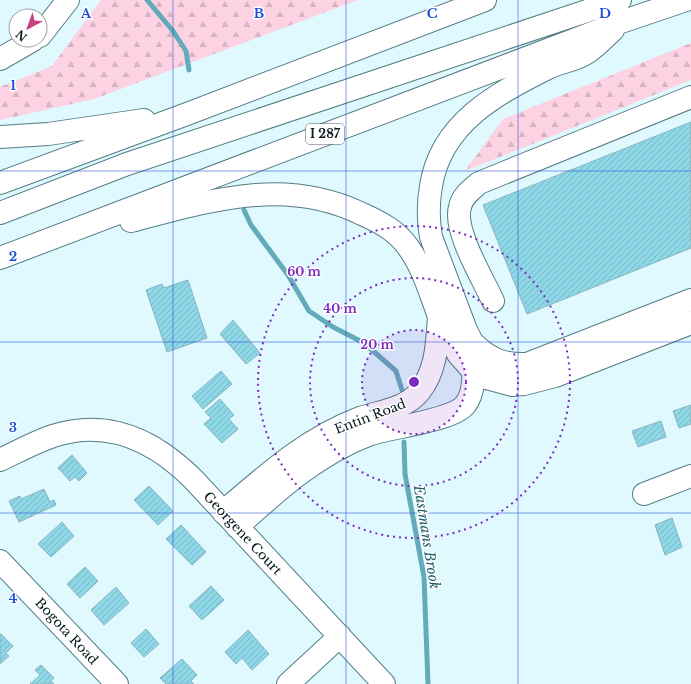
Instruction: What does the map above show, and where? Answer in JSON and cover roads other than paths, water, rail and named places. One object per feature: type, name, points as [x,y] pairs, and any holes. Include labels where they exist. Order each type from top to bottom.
[{"type":"main road","points":[[48,26],[68,0]]},
{"type":"main road","points":[[0,183],[187,114],[485,0]]},
{"type":"main road","points":[[0,213],[135,162],[620,0]]},
{"type":"main road","name":"I 287","points":[[0,258],[621,22],[686,0]]},
{"type":"main road","points":[[621,22],[587,53],[550,67],[510,88],[475,110],[445,145],[432,178],[429,201],[429,225],[439,258],[472,342],[483,353],[494,360],[505,364],[527,364],[691,300]]},
{"type":"main road","points":[[0,59],[19,48]]},
{"type":"main road","points":[[493,301],[463,236],[459,222],[460,206],[468,192],[479,183],[691,97]]},
{"type":"main road","points":[[0,137],[48,134],[187,114]]},
{"type":"main road","points":[[29,246],[220,198],[279,194],[326,200],[349,208],[381,223],[396,233],[414,256],[439,316],[458,354],[473,371],[486,378],[512,385],[540,381],[691,323]]},
{"type":"main road","name":"Entin Road","points":[[230,520],[274,468],[321,436],[361,418],[409,402],[419,392],[428,379],[435,362],[439,316]]},
{"type":"main road","name":"Entin Road","points":[[230,520],[330,452],[369,435],[442,417],[460,410],[465,405],[471,393],[473,371],[472,342]]},
{"type":"main road","name":"Georgene Court","points":[[0,460],[67,432],[91,430],[138,439],[162,452],[178,464],[384,684]]},
{"type":"main road","points":[[644,494],[691,476]]},
{"type":"main road","name":"Bogota Road","points":[[0,561],[117,684]]},
{"type":"main road","points":[[288,684],[340,636]]},
{"type":"waterway","name":"Eastmans Brook","points":[[147,0],[173,31],[186,51],[189,70]]},
{"type":"waterway","name":"Eastmans Brook","points":[[244,210],[251,225],[288,275],[309,311],[333,327],[364,343],[396,371],[402,390]]},
{"type":"waterway","name":"Eastmans Brook","points":[[404,442],[405,474],[424,577],[428,684]]}]
